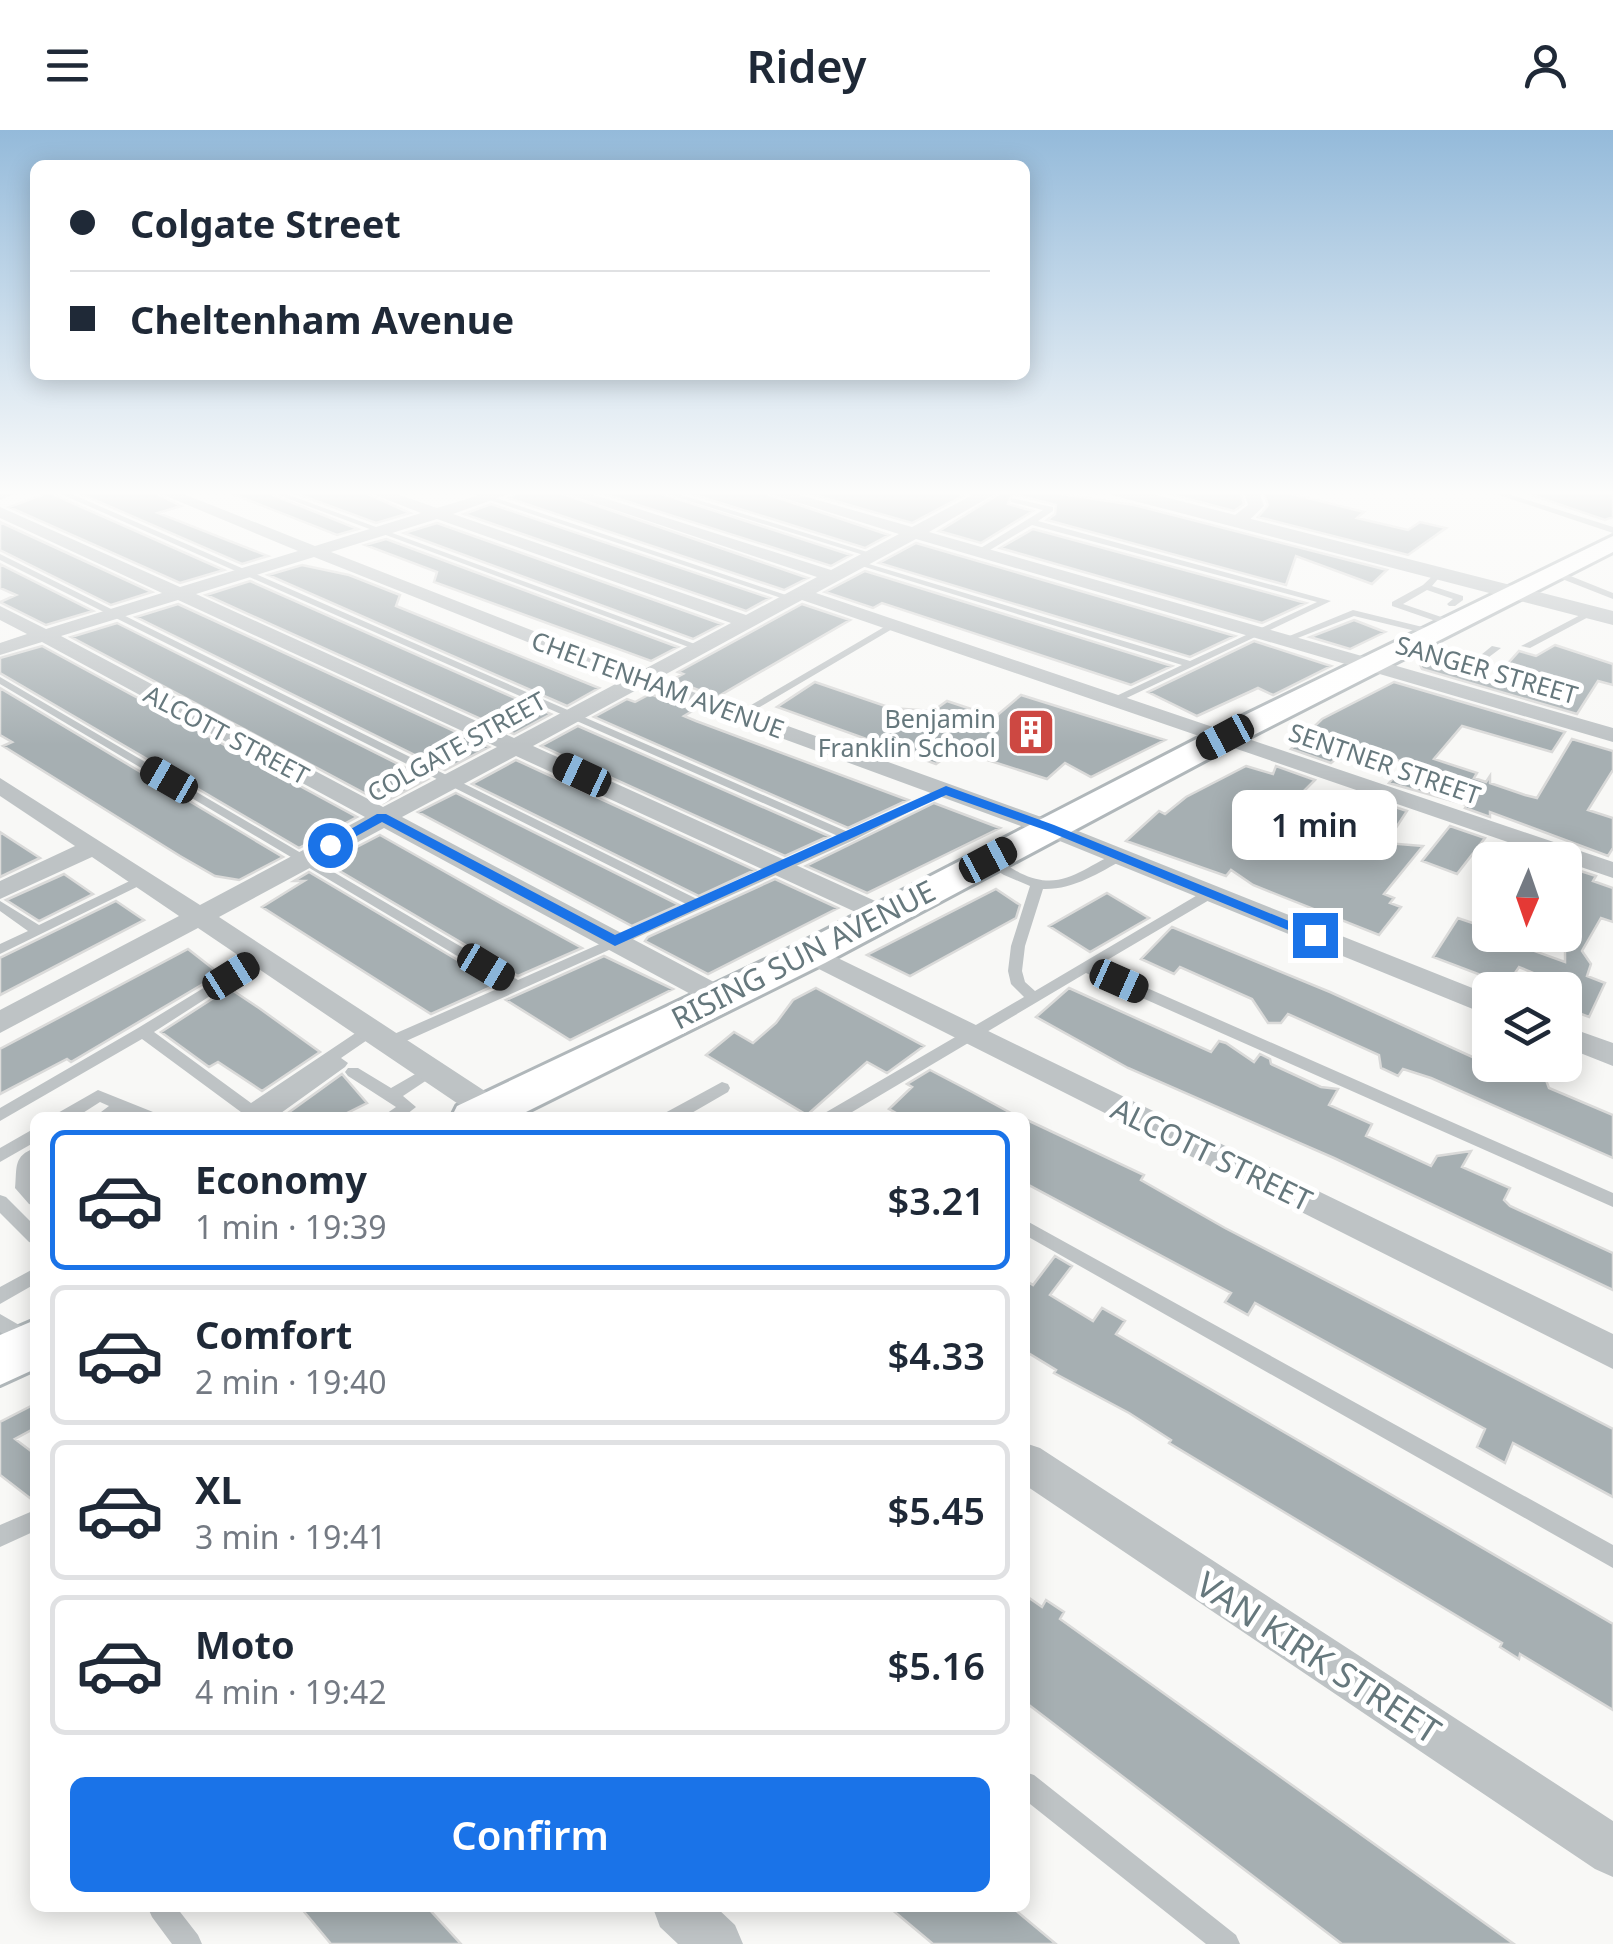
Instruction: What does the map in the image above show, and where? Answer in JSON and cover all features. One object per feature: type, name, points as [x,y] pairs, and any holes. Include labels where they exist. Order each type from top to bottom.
[{"type":"main road","name":"RISING SUN AVENUE","points":[[493,1112],[812,954],[1225,737],[1374,664],[1445,606],[1543,576]]},
{"type":"main road","points":[[0,1361],[30,1346]]},
{"type":"street","points":[[144,576],[884,915]]},
{"type":"street","points":[[0,648],[239,576]]},
{"type":"street","name":"CHELTENHAM AVENUE","points":[[373,576],[638,679],[1049,828],[1472,999]]},
{"type":"street","points":[[616,576],[747,622]]},
{"type":"street","name":"COLGATE STREET","points":[[0,1022],[830,576]]},
{"type":"street","name":"SANGER STREET","points":[[1067,576],[1613,735]]},
{"type":"street","points":[[1370,576],[1445,606],[1602,615]]},
{"type":"street","name":"SENTNER STREET","points":[[794,595],[894,625],[1613,870]]},
{"type":"street","name":"ALCOTT STREET","points":[[0,612],[720,997]]},
{"type":"street","points":[[2,789],[431,1070],[486,1112]]},
{"type":"street","points":[[0,891],[94,846]]},
{"type":"street","name":"ALCOTT STREET","points":[[812,954],[1613,1352]]},
{"type":"street","points":[[1582,1043],[1613,1055]]},
{"type":"street","name":"VAN KIRK STREET","points":[[1030,1465],[1613,1851]]},
{"type":"street","points":[[683,1912],[716,1944]]},
{"type":"lane","points":[[38,576],[699,904]]},
{"type":"lane","points":[[248,576],[850,837]]},
{"type":"lane","points":[[504,576],[698,647]]},
{"type":"lane","points":[[733,576],[794,595]]},
{"type":"lane","points":[[916,576],[1192,666]]},
{"type":"lane","points":[[1116,700],[1326,601],[1231,576]]},
{"type":"lane","points":[[1572,576],[1613,596]]},
{"type":"lane","points":[[1287,640],[1353,612],[1445,606],[1478,663],[1496,648]]},
{"type":"lane","points":[[1526,646],[1602,615]]},
{"type":"lane","points":[[739,715],[894,625]]},
{"type":"lane","points":[[0,680],[516,985]]},
{"type":"lane","points":[[143,1032],[251,1111],[380,1036],[516,985],[782,868],[946,790]]},
{"type":"lane","points":[[988,860],[1023,882],[1051,888],[1078,880],[1120,856]]},
{"type":"lane","points":[[0,950],[142,879]]},
{"type":"lane","points":[[1032,996],[1018,984],[1014,950],[1033,913],[1037,886]]},
{"type":"lane","points":[[838,1112],[1210,893]]},
{"type":"lane","points":[[0,906],[38,931]]},
{"type":"lane","points":[[0,1115],[143,1032],[261,957]]},
{"type":"lane","points":[[1084,966],[1613,1200]]},
{"type":"lane","points":[[271,1112],[380,1036]]},
{"type":"lane","points":[[391,1096],[431,1070]]},
{"type":"lane","points":[[354,1072],[408,1107],[399,1112]]},
{"type":"lane","points":[[680,1112],[722,1088]]},
{"type":"lane","points":[[72,1112],[98,1096],[140,1112]]},
{"type":"lane","points":[[111,1112],[124,1104]]},
{"type":"lane","points":[[0,1156],[30,1137]]},
{"type":"lane","points":[[30,1157],[26,1159],[22,1188],[30,1195]]},
{"type":"lane","points":[[0,1202],[30,1233]]},
{"type":"lane","points":[[1030,1230],[1613,1557]]},
{"type":"lane","points":[[0,1296],[30,1277]]},
{"type":"lane","points":[[0,1322],[30,1341]]},
{"type":"lane","points":[[0,1536],[30,1522]]},
{"type":"lane","points":[[1030,1788],[1227,1944]]},
{"type":"lane","points":[[164,1912],[188,1944]]},
{"type":"building","points":[[0,576],[23,576],[93,611],[46,625],[0,602],[16,595],[0,588]]},
{"type":"building","points":[[52,576],[117,576],[152,592],[111,605]]},
{"type":"building","points":[[163,576],[205,576],[180,583]]},
{"type":"building","points":[[269,576],[351,576],[400,595],[396,606],[599,688],[567,706]]},
{"type":"building","points":[[436,576],[485,576],[678,647],[651,661],[434,582]]},
{"type":"building","points":[[520,576],[586,576],[722,624],[693,639]]},
{"type":"building","points":[[643,576],[704,576],[770,598],[746,611]]},
{"type":"building","points":[[741,576],[808,578],[784,590]]},
{"type":"building","points":[[856,576],[880,576],[1172,666],[1131,685],[882,603],[873,608],[825,592]]},
{"type":"building","points":[[921,576],[1028,576],[1235,636],[1190,657]]},
{"type":"building","points":[[1097,576],[1205,576],[1306,603],[1262,623]]},
{"type":"building","points":[[1252,576],[1289,576],[1286,585]]},
{"type":"building","points":[[1349,576],[1381,576],[1372,584]]},
{"type":"building","points":[[250,581],[551,714],[514,734],[206,595]]},
{"type":"building","points":[[178,604],[489,747],[445,770],[136,617]]},
{"type":"building","points":[[802,604],[850,620],[717,697],[672,680],[683,674],[678,672]]},
{"type":"building","points":[[1354,620],[1385,632],[1350,649],[1310,637]]},
{"type":"building","points":[[117,623],[428,779],[383,803],[71,637]]},
{"type":"building","points":[[1254,641],[1331,666],[1273,695],[1258,688],[1197,716],[1148,692]]},
{"type":"building","points":[[1555,645],[1613,664],[1613,685],[1598,681],[1577,714],[1422,669],[1417,658],[1493,680],[1519,651],[1536,656]]},
{"type":"building","points":[[42,646],[357,817],[299,848],[0,673],[0,658]]},
{"type":"building","name":"Benjamin Franklin School","points":[[815,682],[891,708],[933,711],[947,701],[995,717],[1021,695],[1165,740],[1091,777],[1065,763],[1047,779],[956,750],[936,764],[777,707]]},
{"type":"building","points":[[1394,682],[1565,732],[1552,752],[1462,726],[1434,759],[1477,773],[1474,778],[1486,782],[1490,776],[1490,783],[1537,798],[1572,739],[1613,751],[1613,770],[1588,810],[1613,818],[1613,848],[1608,856],[1582,846],[1582,842],[1570,842],[1490,812],[1490,817],[1465,808],[1467,805],[1389,783],[1406,763],[1352,746],[1331,763],[1291,749],[1322,719]]},
{"type":"building","points":[[0,688],[283,857],[239,880],[215,876],[180,856],[3,746],[12,742],[0,735]]},
{"type":"building","points":[[650,694],[694,710],[684,716],[696,721],[908,800],[848,828],[594,717],[627,699],[635,702]]},
{"type":"building","points":[[578,726],[829,836],[785,856],[541,746]]},
{"type":"building","points":[[516,760],[755,870],[699,896],[472,784]]},
{"type":"building","points":[[1246,766],[1273,774],[1276,766],[1315,780],[1298,797],[1287,794],[1250,832],[1314,856],[1326,842],[1333,845],[1374,800],[1407,811],[1386,843],[1423,846],[1384,894],[1394,898],[1390,903],[1401,907],[1379,935],[1253,885],[1231,870],[1226,876],[1126,841],[1159,811],[1165,814],[1186,797]]},
{"type":"building","points":[[456,793],[679,905],[632,926],[418,812]]},
{"type":"building","points":[[934,803],[1000,828],[867,893],[806,866]]},
{"type":"building","points":[[1450,826],[1485,838],[1472,842],[1472,855],[1457,874],[1422,861]]},
{"type":"building","points":[[0,832],[40,858],[0,877]]},
{"type":"building","points":[[380,835],[582,948],[518,976],[326,863]]},
{"type":"building","points":[[1582,871],[1596,876],[1593,881],[1613,888],[1613,922],[1601,918],[1582,951]]},
{"type":"building","points":[[309,872],[498,984],[431,1014],[262,907],[304,881],[294,881]]},
{"type":"building","points":[[64,874],[93,894],[39,921],[6,900]]},
{"type":"building","points":[[775,879],[838,908],[708,974],[645,941],[648,937]]},
{"type":"building","points":[[996,889],[1020,905],[1016,918],[910,976],[867,955]]},
{"type":"building","points":[[1107,893],[1149,918],[1090,952],[1049,926]]},
{"type":"building","points":[[116,901],[144,920],[0,995],[0,958]]},
{"type":"building","points":[[1458,918],[1472,923],[1472,952],[1537,952],[1565,962],[1565,952],[1582,951],[1591,964],[1587,976],[1605,983],[1589,1017],[1582,1014],[1582,972],[1531,972],[1519,967],[1516,972],[1473,972],[1433,957]]},
{"type":"building","points":[[1172,927],[1330,992],[1472,1057],[1472,1082],[1547,1082],[1549,1088],[1613,1115],[1613,1158],[1431,1078],[1403,1069],[1398,1076],[1381,1068],[1379,1055],[1288,1014],[1281,1023],[1268,1023],[1252,999],[1180,967],[1174,974],[1141,959]]},
{"type":"building","points":[[188,949],[220,974],[71,1062],[67,1059],[0,1094],[0,1049]]},
{"type":"building","points":[[604,956],[673,989],[570,1040],[506,1000]]},
{"type":"building","points":[[229,988],[320,1052],[262,1091],[218,1062],[209,1067],[161,1032]]},
{"type":"building","points":[[816,988],[924,1046],[887,1073],[867,1062],[810,1112],[802,1112],[706,1055],[734,1032],[753,1043],[776,1023],[793,1000]]},
{"type":"building","points":[[1069,988],[1211,1052],[1219,1041],[1226,1043],[1254,1062],[1260,1054],[1270,1059],[1271,1064],[1321,1087],[1338,1089],[1329,1105],[1372,1124],[1366,1136],[1431,1166],[1437,1156],[1471,1151],[1462,1167],[1510,1188],[1504,1200],[1510,1206],[1613,1253],[1613,1290],[1334,1158],[1128,1068],[1036,1017]]},
{"type":"building","points":[[930,1070],[1009,1112],[889,1109],[912,1087],[907,1084]]},
{"type":"building","points":[[342,1074],[367,1103],[349,1112],[289,1112]]},
{"type":"building","points":[[1030,1121],[1144,1175],[1141,1180],[1225,1228],[1613,1429],[1613,1497],[1513,1443],[1505,1463],[1477,1447],[1485,1429],[1255,1303],[1248,1315],[1225,1302],[1231,1293],[1030,1186]]},
{"type":"building","points":[[1055,1256],[1072,1266],[1050,1295],[1093,1321],[1102,1308],[1125,1321],[1116,1334],[1613,1624],[1613,1710],[1520,1654],[1519,1659],[1500,1647],[1502,1643],[1169,1443],[1171,1440],[1129,1413],[1054,1373],[1056,1370],[1030,1354],[1030,1283],[1033,1285]]},
{"type":"building","points":[[30,1407],[30,1431],[15,1439],[30,1450],[30,1498],[0,1475],[0,1422]]},
{"type":"building","points":[[1030,1599],[1042,1607],[1046,1600],[1064,1612],[1060,1619],[1514,1944],[1342,1944],[1030,1706]]},
{"type":"building","points":[[304,1912],[432,1912],[461,1944],[331,1944]]},
{"type":"building","points":[[895,1912],[1018,1912],[1056,1944],[933,1944]]},
{"type":"place","name":"Benjamin Franklin School","points":[[1031,732]]},
{"type":"route","points":[[330,845],[382,817],[615,941],[946,790],[1315,935]]}]
